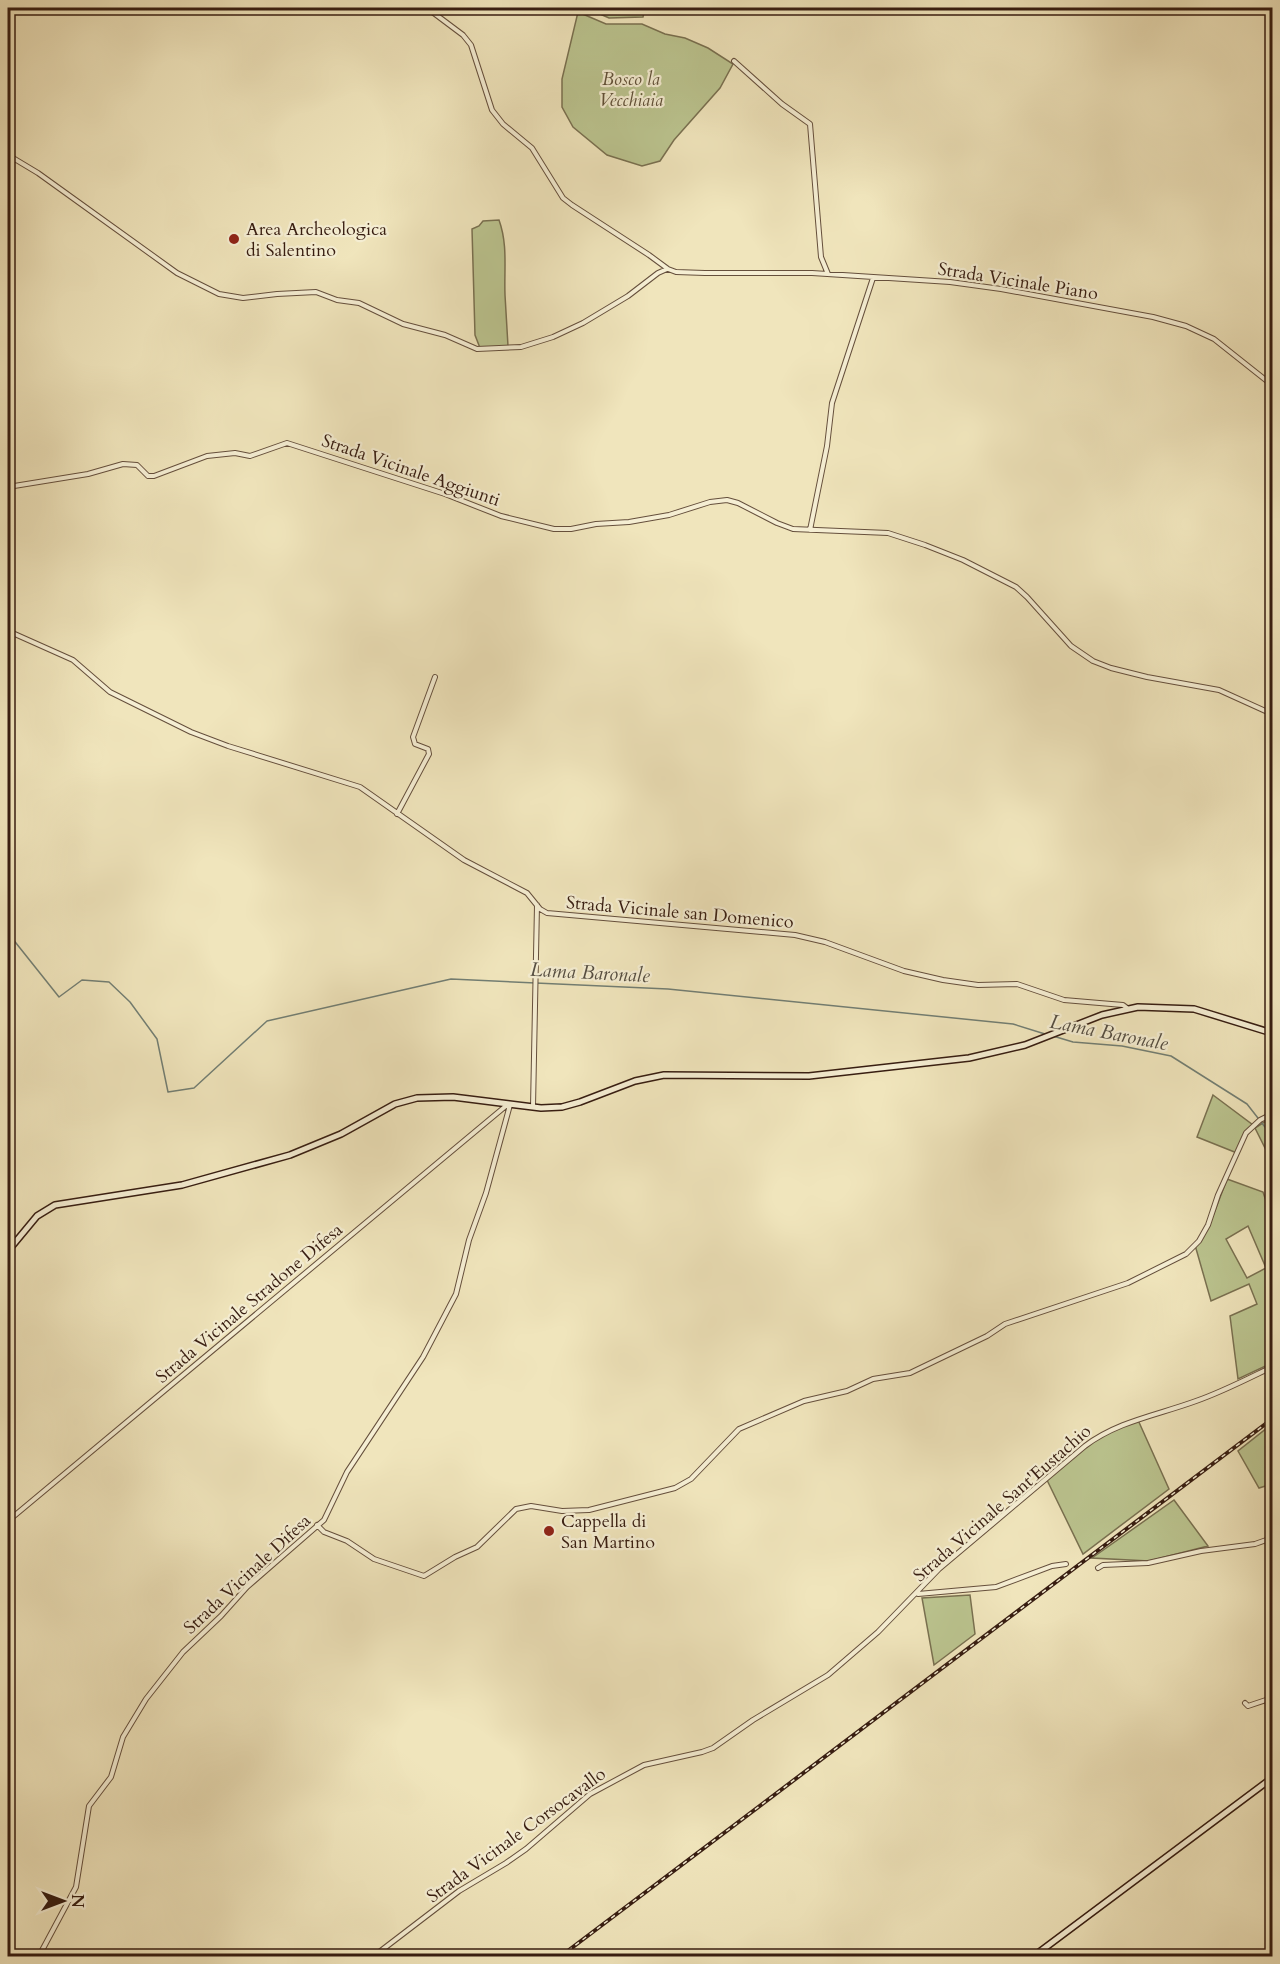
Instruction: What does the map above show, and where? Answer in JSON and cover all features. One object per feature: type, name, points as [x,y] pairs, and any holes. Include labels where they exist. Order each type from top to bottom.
[{"type":"main road","points":[[8,1251],[33,1220],[46,1209],[182,1185],[290,1155],[319,1144],[386,1108],[410,1100],[443,1096],[533,1108],[562,1107],[635,1081],[664,1075],[809,1076],[978,1057],[1026,1045],[1126,1008],[1194,1009],[1272,1033]]},
{"type":"main road","points":[[1034,1956],[1271,1780]]},
{"type":"street","points":[[426,8],[466,37],[471,45],[492,110],[503,124],[531,148],[566,201],[668,269]]},
{"type":"street","points":[[734,61],[782,104],[810,124],[821,257],[829,274]]},
{"type":"street","points":[[8,155],[38,173],[177,273],[219,294],[243,298],[316,292],[336,300],[359,303],[403,324],[445,335],[477,349],[521,347],[553,337],[583,323],[628,296],[658,273],[668,269]]},
{"type":"street","name":"Strada Vicinale Piano","points":[[668,269],[676,272],[722,274],[829,274],[968,284],[1171,321],[1216,340],[1272,385]]},
{"type":"street","points":[[810,530],[827,446],[830,408],[873,278]]},
{"type":"street","name":"Strada Vicinale Aggiunti","points":[[8,487],[88,474],[123,464],[137,465],[148,476],[154,476],[207,456],[235,453],[250,456],[286,443],[437,491],[501,516],[554,529],[629,522],[727,500],[738,503],[784,526],[810,530],[888,533],[951,555],[1020,590],[1071,646],[1093,661],[1147,677],[1219,690],[1272,714]]},
{"type":"street","name":"Strada Vicinale san Domenico","points":[[8,631],[73,660],[110,692],[167,721],[219,743],[352,783],[464,860],[522,890],[543,911],[551,914],[795,935],[825,942],[904,971],[943,980],[978,985],[1017,984],[1064,1000],[1123,1005],[1126,1008]]},
{"type":"street","points":[[398,814],[429,754],[428,749],[415,744],[413,736],[435,677]]},
{"type":"street","points":[[533,1108],[537,905]]},
{"type":"street","name":"Strada Vicinale Stradone Difesa","points":[[8,1521],[509,1105]]},
{"type":"street","name":"Strada Vicinale Difesa","points":[[39,1956],[76,1887],[89,1806],[111,1776],[123,1737],[146,1699],[183,1652],[221,1616],[247,1587],[327,1515],[346,1472],[423,1357],[453,1301],[469,1239],[486,1193],[509,1105]]},
{"type":"street","points":[[317,1525],[328,1534],[347,1542],[374,1559],[424,1576],[477,1547],[516,1509],[531,1506],[562,1511],[590,1510],[675,1488],[690,1479],[745,1425],[810,1399],[847,1391],[873,1379],[910,1373],[987,1336],[1005,1324],[1128,1283],[1181,1257],[1199,1241],[1208,1225],[1218,1194],[1246,1133],[1260,1120],[1272,1114]]},
{"type":"street","name":"Strada Vicinale Sant'Eustachio","points":[[917,1594],[939,1569],[1100,1435],[1126,1423],[1199,1400],[1272,1367]]},
{"type":"street","points":[[1098,1568],[1103,1565],[1148,1563],[1201,1551],[1256,1544],[1272,1538]]},
{"type":"street","points":[[917,1594],[996,1587],[1052,1566],[1066,1564]]},
{"type":"street","name":"Strada Vicinale Corsocavallo","points":[[374,1956],[459,1891],[526,1849],[590,1794],[644,1764],[713,1748],[753,1720],[828,1675],[878,1632],[917,1594]]},
{"type":"street","points":[[1245,1703],[1248,1706],[1272,1698]]},
{"type":"green space","name":"Bosco la Vecchiaia","points":[[586,8],[645,8],[643,17],[609,18]]},
{"type":"green space","name":"Bosco la Vecchiaia","points":[[578,12],[606,24],[642,24],[665,34],[685,38],[708,48],[733,64],[720,88],[674,140],[660,161],[642,166],[607,155],[573,127],[562,107],[562,79]]},
{"type":"green space","points":[[499,220],[505,248],[508,346],[480,348],[475,335],[472,229],[483,221]]},
{"type":"green space","points":[[1213,1095],[1253,1125],[1237,1153],[1197,1137]]},
{"type":"green space","points":[[1272,1117],[1272,1162],[1255,1128]]},
{"type":"green space","points":[[1227,1179],[1263,1192],[1272,1219],[1272,1264],[1266,1268],[1272,1285],[1272,1363],[1238,1379],[1230,1316],[1257,1304],[1249,1284],[1211,1301],[1195,1245],[1213,1216]],"holes":[[[1248,1226],[1266,1268],[1247,1278],[1226,1239]]]},
{"type":"green space","points":[[1138,1420],[1169,1489],[1083,1554],[1046,1478],[1105,1432]]},
{"type":"green space","points":[[1272,1424],[1272,1484],[1259,1488],[1238,1451]]},
{"type":"green space","points":[[1174,1500],[1208,1546],[1149,1561],[1092,1558]]},
{"type":"green space","points":[[970,1595],[975,1634],[934,1665],[922,1598]]},
{"type":"waterway","name":"Lama Baronale","points":[[8,933],[59,997],[82,980],[109,982],[130,1002],[157,1039],[168,1092],[194,1088],[267,1021],[451,979],[668,989],[1013,1024],[1045,1034]]},
{"type":"waterway","name":"Lama Baronale","points":[[1053,1036],[1073,1042],[1122,1046],[1171,1056],[1247,1104],[1272,1136]]},
{"type":"railway","points":[[561,1956],[1272,1419]]},
{"type":"place","name":"Area Archeologica di Salentino","points":[[234,239]]},
{"type":"place","name":"Cappella di San Martino","points":[[549,1531]]}]
